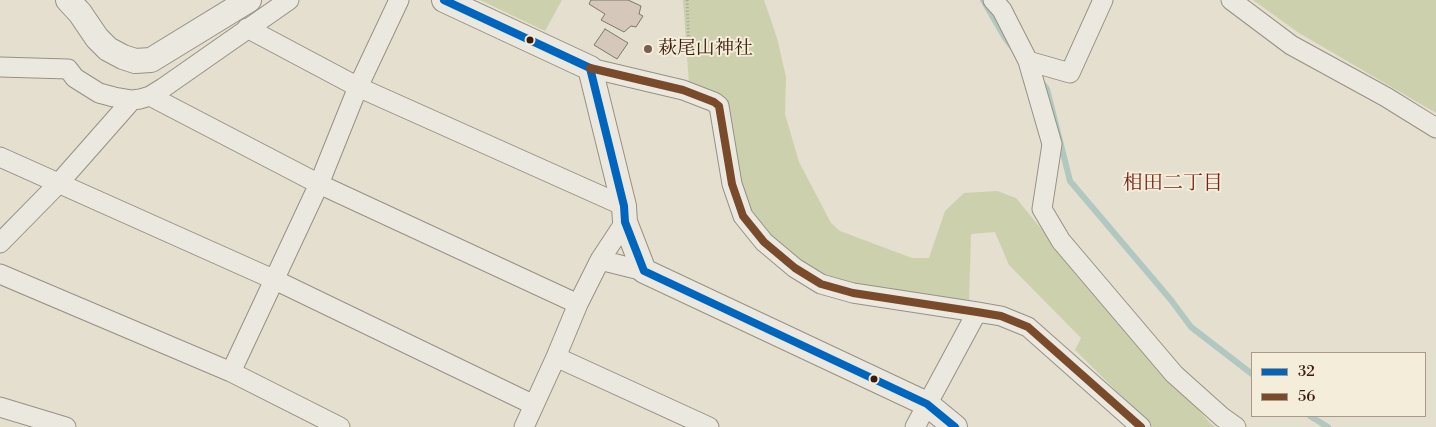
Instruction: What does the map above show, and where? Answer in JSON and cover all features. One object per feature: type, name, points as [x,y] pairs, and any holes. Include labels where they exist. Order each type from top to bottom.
[{"type":"street","points":[[68,0],[80,13],[97,38],[108,49],[135,61],[151,60],[249,0]]},
{"type":"street","points":[[0,243],[141,98],[289,0]]},
{"type":"street","points":[[231,372],[319,184],[358,87],[399,0]]},
{"type":"street","points":[[444,0],[590,68],[683,90],[714,102],[719,106],[732,184],[743,216],[764,242],[795,268],[821,284],[853,293],[1001,316],[1028,327],[1141,427]]},
{"type":"street","points":[[993,0],[1002,10],[1028,61],[1052,144],[1042,209],[1060,241],[1174,374],[1236,427]]},
{"type":"street","points":[[1028,61],[1070,73],[1103,0]]},
{"type":"street","points":[[1231,0],[1291,45],[1386,97],[1436,128]]},
{"type":"street","points":[[247,28],[358,87],[624,214]]},
{"type":"street","points":[[0,67],[68,69],[75,78],[90,88],[114,98],[141,98],[319,184],[578,304]]},
{"type":"street","points":[[590,68],[624,214],[644,271]]},
{"type":"street","points":[[0,157],[275,280],[534,405]]},
{"type":"street","points":[[524,427],[578,304],[624,214]]},
{"type":"street","points":[[600,260],[644,271],[926,404],[955,427]]},
{"type":"street","points":[[0,274],[231,372],[340,427]]},
{"type":"street","points":[[915,427],[977,312]]},
{"type":"street","points":[[556,357],[709,427]]},
{"type":"street","points":[[0,407],[66,427]]},
{"type":"path","points":[[682,49],[689,50],[687,0]]},
{"type":"green space","points":[[480,0],[562,0],[545,31]]},
{"type":"green space","points":[[683,0],[764,0],[777,38],[786,77],[785,114],[799,162],[831,223],[840,231],[912,258],[929,258],[945,211],[964,193],[997,191],[1016,198],[1052,242],[1211,424],[1216,427],[1153,427],[1075,350],[1081,338],[1009,265],[995,232],[971,234],[969,302],[889,292],[818,276],[784,254],[748,213],[720,97],[689,84]]},
{"type":"green space","points":[[1253,0],[1436,0],[1436,113],[1299,33]]},
{"type":"building","points":[[591,0],[628,0],[641,6],[639,14],[643,16],[636,27],[631,26],[624,32],[601,20],[605,14],[589,4]]},
{"type":"building","points":[[605,29],[628,43],[617,59],[594,45]]},
{"type":"waterway","points":[[983,0],[1012,47]]},
{"type":"waterway","points":[[1040,80],[1047,89],[1070,181],[1171,300],[1191,327],[1251,373]]},
{"type":"waterway","points":[[1312,417],[1328,427]]},
{"type":"transit line","name":"32","points":[[444,0],[590,68],[624,206],[625,222],[644,271],[927,404],[955,427]]},
{"type":"transit line","name":"56","points":[[590,68],[683,90],[714,102],[719,106],[732,184],[743,216],[764,242],[795,268],[821,284],[853,293],[1001,316],[1028,327],[1141,427]]},
{"type":"place","name":"萩尾山神社","points":[[648,49]]},
{"type":"district","name":"相田二丁目","points":[[1173,184]]}]
